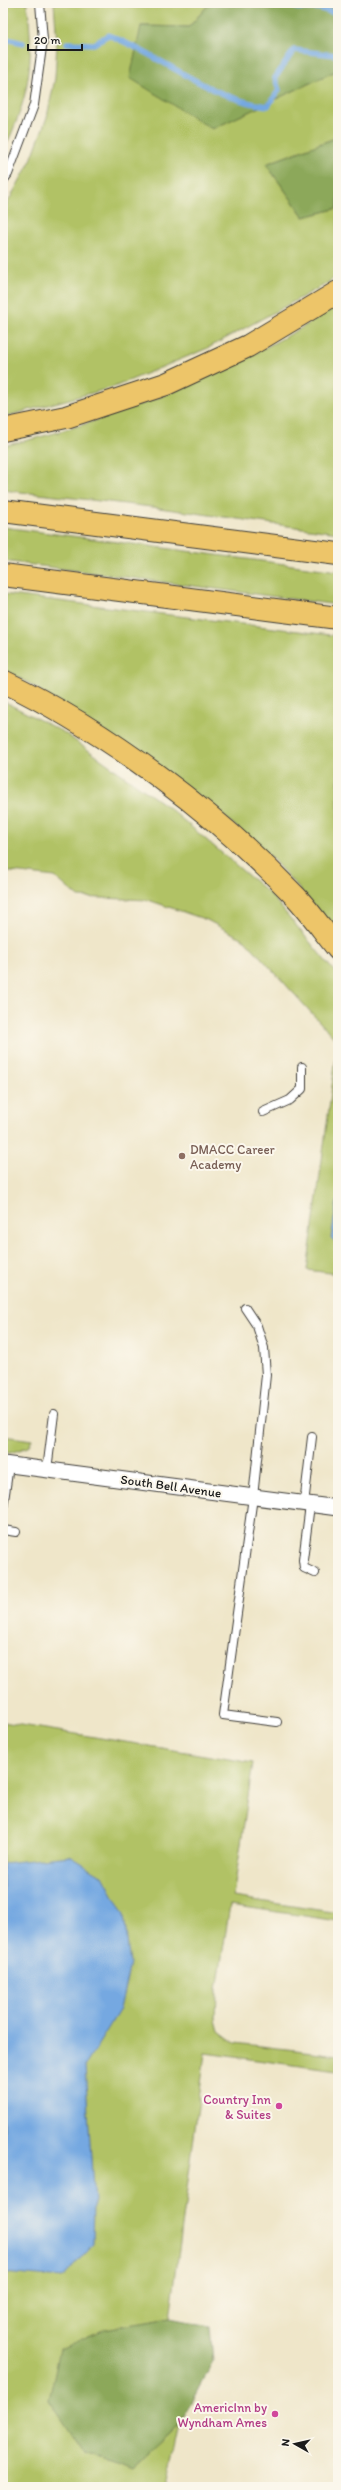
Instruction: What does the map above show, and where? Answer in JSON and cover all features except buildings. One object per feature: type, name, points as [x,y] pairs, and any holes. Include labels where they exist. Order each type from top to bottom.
[{"type":"highway","points":[[3,430],[66,417],[166,384],[248,346],[338,292]]},
{"type":"highway","points":[[3,511],[338,554]]},
{"type":"highway","points":[[3,575],[338,618]]},
{"type":"highway","points":[[3,682],[80,725],[159,777],[237,840],[297,898],[338,949]]},
{"type":"street","name":"South Bell Avenue","points":[[6,1465],[338,1508]]},
{"type":"lane","points":[[3,181],[8,174],[34,105],[44,40],[40,3]]},
{"type":"lane","points":[[263,1112],[290,1100],[302,1089],[302,1067]]},
{"type":"lane","points":[[245,1308],[257,1326],[264,1348],[266,1375],[253,1497],[223,1715],[277,1722]]},
{"type":"lane","points":[[47,1470],[54,1414]]},
{"type":"lane","points":[[312,1438],[303,1560],[304,1568],[315,1573]]},
{"type":"lane","points":[[3,1508],[6,1465]]},
{"type":"lane","points":[[3,1530],[16,1532]]},
{"type":"green space","points":[[3,3],[27,3],[30,62],[28,79],[19,115],[3,152]]},
{"type":"green space","points":[[54,3],[210,3],[189,27],[141,26],[212,129],[338,70],[338,137],[266,164],[304,217],[338,208],[338,275],[326,284],[208,348],[114,387],[3,417],[3,211],[31,160],[47,117],[55,78],[57,43]]},
{"type":"green space","points":[[210,3],[338,3],[338,70],[212,129],[130,78],[141,26],[189,27]]},
{"type":"green space","points":[[338,137],[338,208],[304,217],[266,164]]},
{"type":"green space","points":[[338,304],[338,533],[152,507],[3,490],[3,446],[102,419],[196,382],[309,324]]},
{"type":"green space","points":[[3,527],[338,571],[338,605],[3,561]]},
{"type":"green space","points":[[3,594],[338,636],[338,932],[267,853],[208,803],[27,682],[3,670]]},
{"type":"green space","points":[[3,701],[63,732],[169,808],[271,895],[338,976],[338,1042],[245,940],[207,920],[148,900],[78,897],[55,877],[3,871]]},
{"type":"green space","points":[[338,1042],[338,1274],[307,1270]]},
{"type":"green space","points":[[3,1436],[32,1440],[28,1447],[10,1453],[3,1452]]},
{"type":"green space","points":[[3,1722],[253,1763],[233,1897],[338,1913],[338,1921],[230,1905],[217,1989],[216,2020],[219,2031],[235,2043],[338,2055],[338,2071],[205,2053],[170,2318],[104,2330],[135,2468],[179,2426],[166,2487],[3,2487]]},
{"type":"green space","points":[[170,2318],[210,2326],[213,2362],[179,2426],[135,2468],[84,2452],[49,2400],[60,2349],[104,2329]]},
{"type":"water","points":[[338,1195],[338,1244],[331,1238]]},
{"type":"water","points":[[70,1856],[103,1876],[124,1915],[130,1964],[120,2009],[85,2066],[94,2203],[93,2244],[63,2278],[3,2273],[3,1863]]},
{"type":"waterway","points":[[292,3],[297,8],[318,8],[338,14]]},
{"type":"waterway","points":[[67,43],[94,44],[108,35],[226,95],[247,102],[268,106],[279,90],[275,78],[294,50],[335,55],[338,53]]},
{"type":"waterway","points":[[3,38],[23,43]]},
{"type":"place","name":"DMACC Career Academy","points":[[182,1156]]},
{"type":"place","name":"Country Inn & Suites","points":[[279,2106]]},
{"type":"place","name":"AmericInn by Wyndham Ames","points":[[275,2414]]}]
